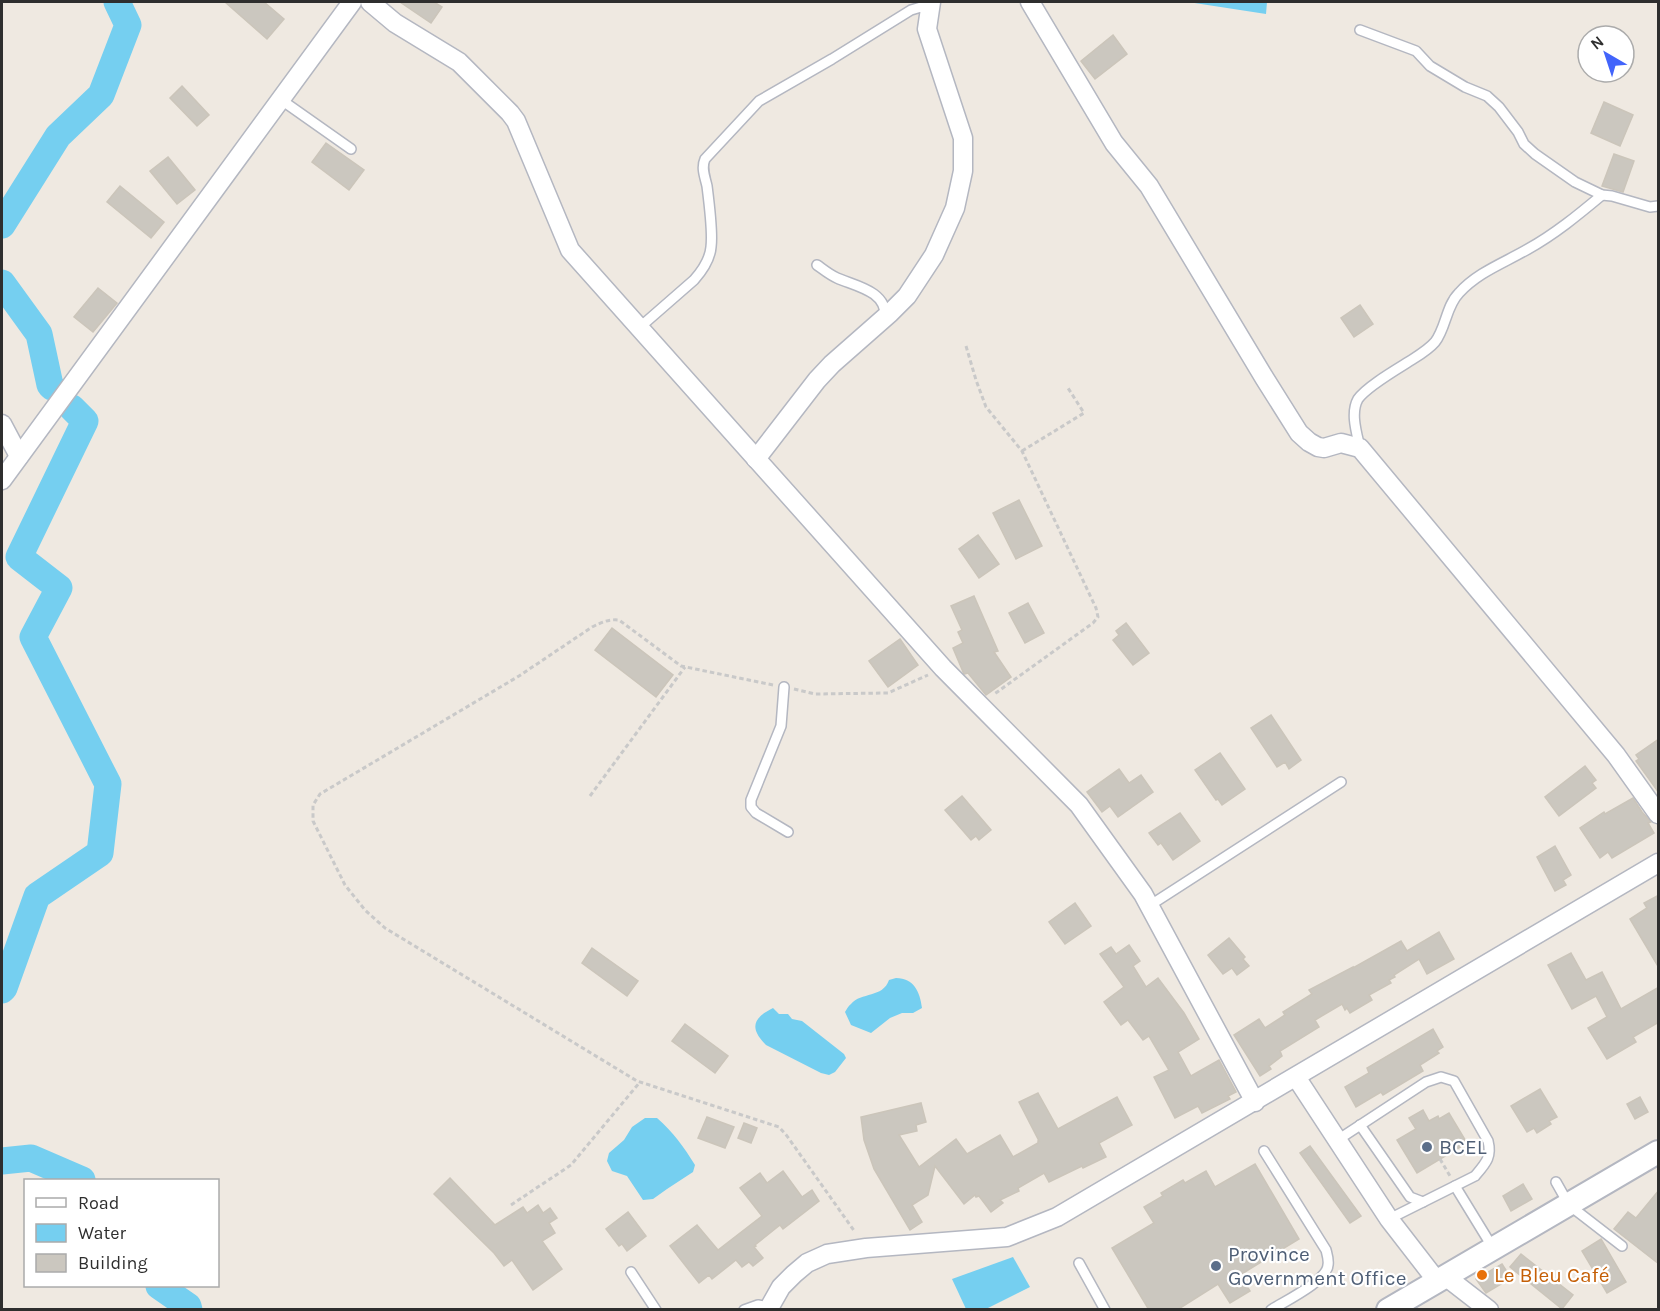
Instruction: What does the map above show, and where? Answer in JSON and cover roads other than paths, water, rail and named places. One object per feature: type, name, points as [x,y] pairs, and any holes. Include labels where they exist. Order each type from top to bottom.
[{"type":"street","points":[[2,480],[352,2]]},
{"type":"street","points":[[370,2],[395,23],[459,62],[510,113],[516,121],[570,250],[943,668],[1079,805],[1143,894],[1254,1102]]},
{"type":"street","points":[[1030,2],[1114,143],[1149,186],[1299,433],[1318,447],[1324,448],[1346,443],[1360,448],[1616,755],[1659,814]]},
{"type":"street","points":[[756,459],[817,380],[907,296],[934,255],[956,208],[963,171],[963,138],[927,29],[930,6]]},
{"type":"street","points":[[2,424],[19,456]]},
{"type":"street","points":[[769,1308],[781,1287],[807,1263],[827,1254],[866,1248],[1007,1237],[1057,1217],[1659,863]]},
{"type":"street","points":[[1296,1077],[1389,1219],[1441,1279],[1489,1310]]},
{"type":"street","points":[[1388,1310],[1659,1152]]},
{"type":"lane","points":[[639,328],[694,280],[702,271],[707,260],[711,248],[709,197],[703,169],[705,159],[759,101],[911,10],[930,6]]},
{"type":"lane","points":[[1360,30],[1416,51],[1430,66],[1465,87],[1487,96],[1499,107],[1524,144],[1575,182],[1602,195],[1650,207],[1659,206]]},
{"type":"lane","points":[[280,99],[351,149]]},
{"type":"lane","points":[[1360,448],[1355,414],[1358,400],[1370,388],[1435,342],[1457,295],[1485,271],[1527,250],[1564,226],[1602,195]]},
{"type":"lane","points":[[817,265],[834,277],[865,288],[876,295],[883,304],[884,319]]},
{"type":"lane","points":[[784,687],[781,726],[751,800],[751,807],[756,813],[788,832]]},
{"type":"lane","points":[[1149,906],[1341,783]]},
{"type":"lane","points":[[1336,1141],[1426,1083],[1441,1077],[1454,1081],[1488,1141],[1490,1151],[1486,1164],[1475,1176],[1389,1219]]},
{"type":"lane","points":[[1360,1125],[1410,1197],[1423,1202]]},
{"type":"lane","points":[[1264,1151],[1326,1250],[1329,1263],[1320,1279],[1271,1310]]},
{"type":"lane","points":[[1556,1182],[1569,1205],[1622,1246]]},
{"type":"lane","points":[[1455,1186],[1494,1248]]},
{"type":"lane","points":[[1079,1263],[1105,1310]]},
{"type":"lane","points":[[631,1272],[656,1310]]},
{"type":"lane","points":[[744,1310],[758,1305],[769,1308]]},
{"type":"water","points":[[1188,2],[1267,2],[1266,14]]},
{"type":"water","points":[[896,978],[912,983],[920,997],[922,1008],[913,1013],[902,1013],[890,1018],[871,1033],[851,1025],[845,1012],[849,1006],[855,1000],[882,990],[889,980]]},
{"type":"water","points":[[773,1008],[779,1014],[788,1014],[792,1019],[802,1021],[844,1054],[846,1058],[835,1072],[829,1075],[821,1073],[766,1045],[755,1028],[761,1016]]},
{"type":"water","points":[[645,1118],[657,1118],[663,1123],[695,1165],[693,1172],[653,1199],[643,1200],[627,1176],[612,1171],[607,1161],[609,1153],[624,1140],[632,1127]]},
{"type":"water","points":[[1013,1257],[1030,1287],[986,1309],[966,1309],[952,1279]]},
{"type":"waterway","points":[[2,225],[58,136],[101,95],[128,25],[117,2]]},
{"type":"waterway","points":[[2,283],[39,334],[52,387]]},
{"type":"waterway","points":[[2,990],[37,896],[100,853],[108,784],[33,637],[59,588],[19,557],[85,421],[72,408]]},
{"type":"waterway","points":[[2,1161],[31,1158],[80,1179]]},
{"type":"waterway","points":[[160,1287],[188,1306],[189,1310]]},
{"type":"place","name":"BCEL","points":[[1427,1147]]},
{"type":"place","name":"Province Government Office","points":[[1216,1266]]},
{"type":"place","name":"Le Bleu Café","points":[[1482,1275]]}]
